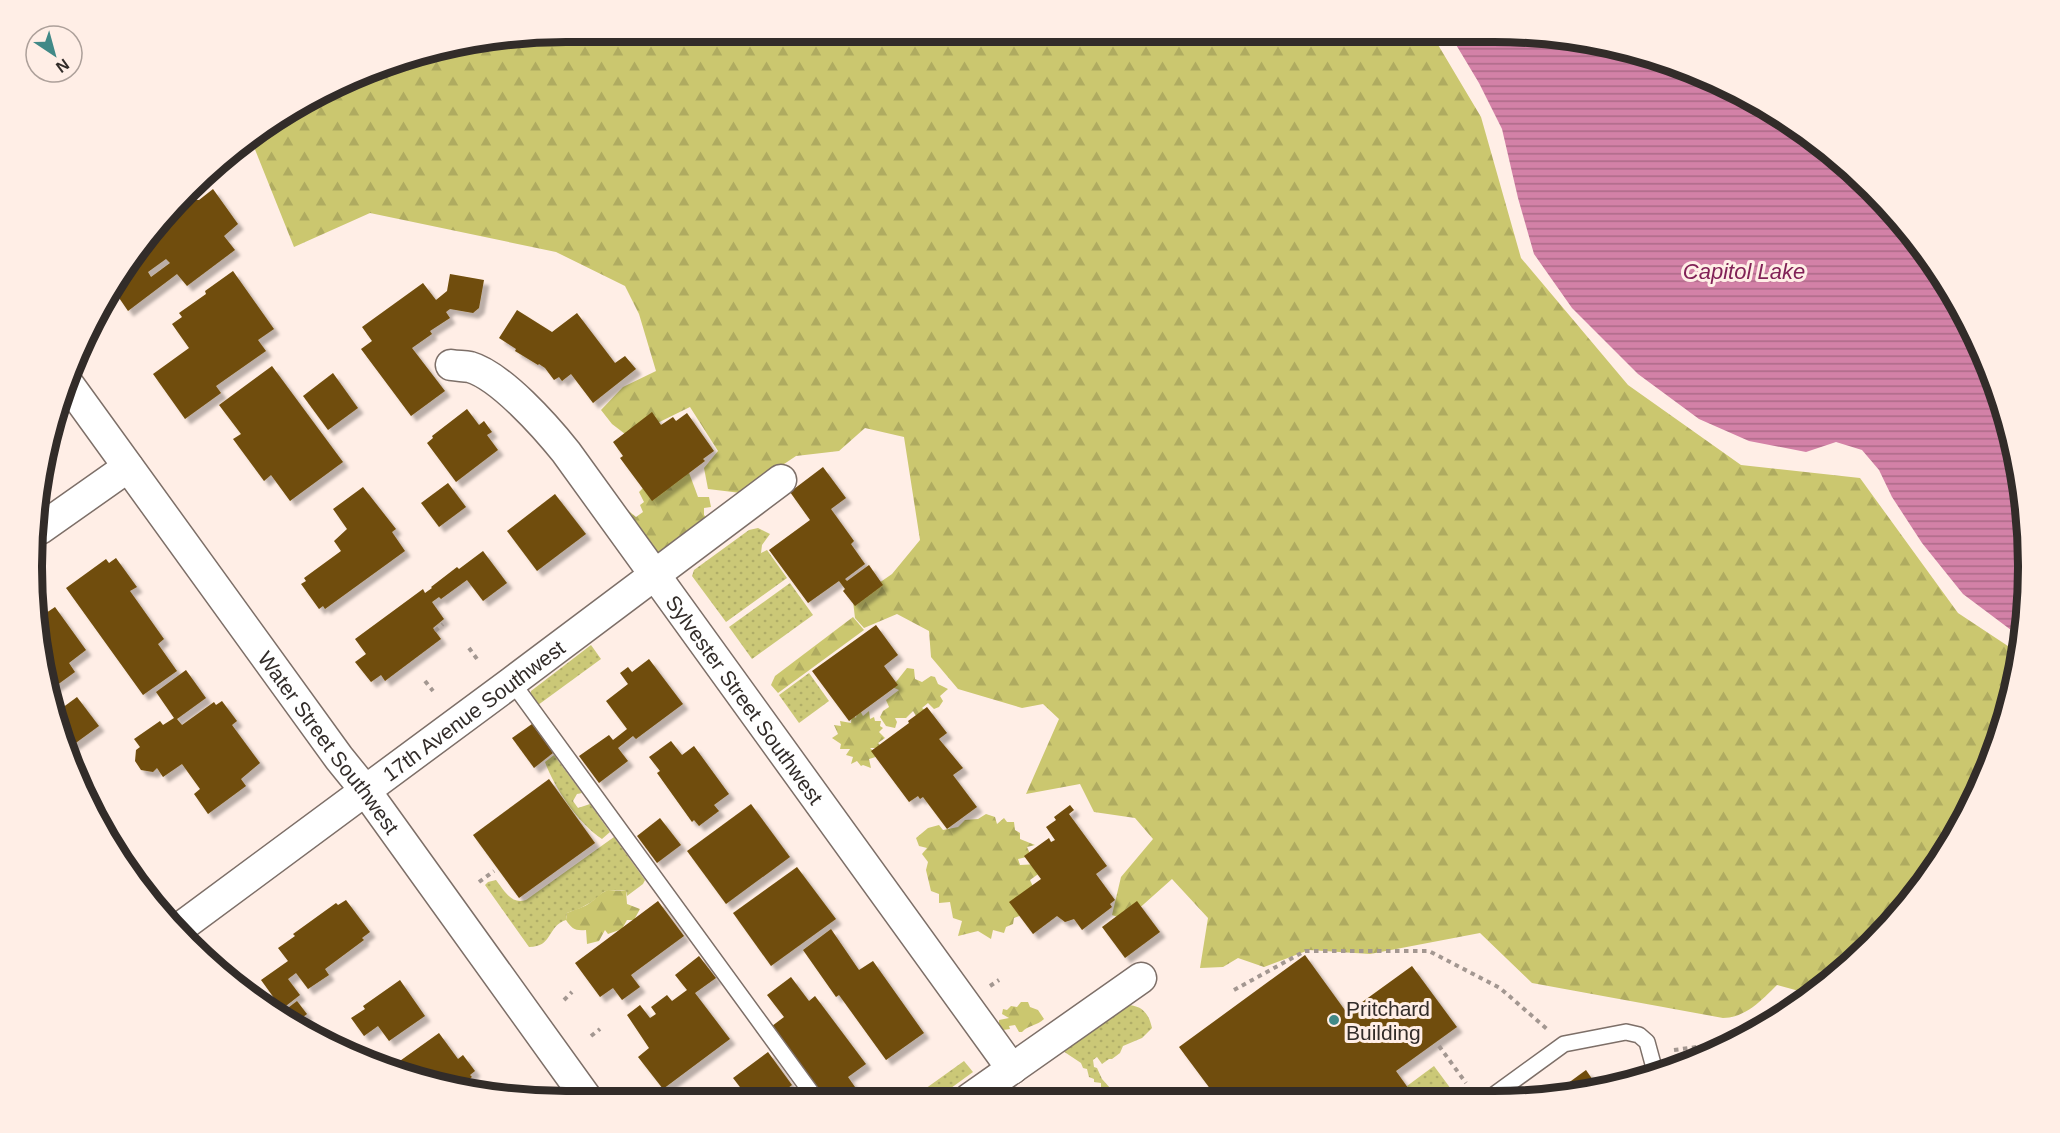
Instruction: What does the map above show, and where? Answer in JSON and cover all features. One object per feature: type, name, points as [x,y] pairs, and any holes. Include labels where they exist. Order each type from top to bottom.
[{"type":"street","name":"Sylvester Street Southwest","points":[[452,365],[472,368],[494,380],[547,429],[566,452],[1012,1069]]},
{"type":"street","name":"Water Street Southwest","points":[[73,390],[582,1091]]},
{"type":"street","points":[[43,527],[128,467]]},
{"type":"street","name":"17th Avenue Southwest","points":[[184,925],[781,480]]},
{"type":"street","points":[[980,1091],[1141,978]]},
{"type":"lane","points":[[512,682],[809,1091]]},
{"type":"lane","points":[[1500,1091],[1564,1044],[1626,1032],[1639,1035],[1647,1042],[1652,1059]]},
{"type":"path","points":[[435,631],[443,624]]},
{"type":"path","points":[[469,648],[477,659]]},
{"type":"path","points":[[425,681],[433,691]]},
{"type":"path","points":[[479,882],[494,871]]},
{"type":"path","points":[[1234,990],[1305,951],[1429,951],[1500,988],[1564,1044]]},
{"type":"path","points":[[564,1000],[572,992]]},
{"type":"path","points":[[591,1036],[600,1029]]},
{"type":"path","points":[[1439,1046],[1466,1083]]},
{"type":"path","points":[[1652,1059],[1698,1049]]},
{"type":"shaded area","points":[[758,528],[770,534],[762,545],[761,553],[767,550],[787,578],[726,622],[692,576],[694,570],[749,530]]},
{"type":"shaded area","points":[[790,583],[813,615],[752,659],[729,627]]},
{"type":"shaded area","points":[[591,645],[601,659],[538,705],[531,691]]},
{"type":"shaded area","points":[[809,673],[829,701],[799,723],[779,695]]},
{"type":"shaded area","points":[[554,755],[582,793],[577,794],[573,801],[578,808],[590,804],[610,832],[602,839],[576,815],[555,783],[545,762]]},
{"type":"shaded area","points":[[614,837],[645,880],[643,884],[627,896],[626,891],[606,891],[584,906],[567,913],[566,920],[556,927],[542,944],[529,947],[485,885],[496,880],[512,899],[526,900]]},
{"type":"shaded area","points":[[1130,1005],[1139,1008],[1145,1012],[1152,1028],[1142,1038],[1123,1046],[1120,1053],[1112,1059],[1102,1064],[1097,1057],[1093,1060],[1094,1067],[1113,1091],[1104,1091],[1101,1083],[1094,1082],[1094,1079],[1089,1077],[1087,1069],[1083,1068],[1081,1063],[1063,1051],[1120,1008]]},
{"type":"shaded area","points":[[964,1061],[973,1072],[947,1091],[922,1091]]},
{"type":"shaded area","points":[[1434,1066],[1451,1089],[1448,1091],[1410,1091],[1407,1086]]},
{"type":"green space","points":[[566,42],[1436,42],[1481,117],[1521,258],[1628,385],[1741,465],[1860,478],[1958,613],[2012,648],[2000,702],[1978,767],[1964,798],[1948,829],[1910,886],[1864,937],[1813,983],[1801,992],[1777,985],[1753,1007],[1739,1015],[1723,1018],[1532,983],[1480,933],[1370,954],[1309,950],[1264,967],[1238,958],[1223,967],[1200,968],[1208,918],[1172,879],[1126,920],[1112,915],[1121,877],[1153,839],[1135,818],[1094,812],[1080,784],[1026,794],[1059,719],[1043,704],[1022,708],[958,689],[931,657],[929,631],[897,614],[864,628],[855,618],[853,601],[892,574],[920,540],[904,437],[865,428],[839,451],[796,456],[741,493],[708,489],[704,468],[718,451],[690,407],[629,437],[612,424],[601,410],[623,387],[656,371],[639,314],[625,286],[556,252],[370,213],[294,247],[253,145],[304,112],[366,82],[398,70],[464,52],[498,46]]},
{"type":"green space","points":[[688,470],[698,497],[709,497],[711,507],[704,508],[704,515],[710,521],[655,564],[624,507],[636,517],[643,512],[640,505],[644,502],[639,492],[646,485]]},
{"type":"green space","points":[[853,617],[864,630],[778,693],[771,685],[775,676]]},
{"type":"green space","points":[[907,668],[914,669],[915,679],[922,682],[931,676],[935,677],[938,684],[948,689],[940,696],[943,701],[939,707],[934,709],[928,703],[922,708],[926,711],[920,722],[913,711],[906,718],[895,718],[897,722],[895,728],[886,726],[880,717],[889,707],[886,700],[899,690],[892,687]]},
{"type":"green space","points":[[858,707],[863,716],[869,711],[870,719],[874,717],[875,721],[881,721],[880,726],[883,728],[879,732],[885,738],[878,743],[883,748],[870,748],[879,756],[869,759],[871,768],[861,766],[857,761],[851,764],[853,757],[846,755],[850,749],[840,749],[841,744],[832,738],[838,734],[834,725],[841,726],[840,721],[851,723],[852,714],[856,718]]},
{"type":"green space","points":[[986,814],[995,817],[997,824],[1004,818],[1007,822],[1014,822],[1015,830],[1020,833],[1020,839],[1035,845],[1027,847],[1031,856],[1018,859],[1020,865],[1038,864],[1041,872],[1030,880],[1035,891],[1027,913],[1014,918],[1013,924],[1006,927],[1004,933],[993,930],[991,939],[978,931],[958,936],[962,921],[953,918],[950,902],[939,903],[939,894],[931,891],[926,870],[928,862],[922,854],[927,848],[919,846],[916,838],[928,828],[939,825],[943,830],[958,827],[965,820],[978,819]]},
{"type":"green space","points":[[608,890],[626,891],[627,904],[640,909],[634,920],[627,920],[622,929],[608,934],[605,930],[599,941],[587,944],[586,930],[576,930],[572,927],[566,920],[567,913],[585,906]]},
{"type":"green space","points":[[1021,1002],[1028,1002],[1030,1007],[1038,1010],[1044,1019],[1022,1032],[1019,1032],[1015,1025],[1003,1030],[999,1025],[999,1020],[1009,1018],[1002,1014],[1003,1009],[1007,1010],[1011,1006],[1017,1007]]},
{"type":"water","name":"Capitol Lake","points":[[1454,42],[1562,46],[1629,60],[1694,82],[1756,112],[1813,150],[1864,196],[1910,247],[1930,275],[1964,335],[1990,398],[2008,464],[2014,498],[2018,566],[2014,632],[1963,594],[1922,543],[1892,497],[1879,470],[1862,450],[1836,442],[1806,452],[1749,441],[1699,419],[1638,374],[1572,308],[1534,254],[1502,129],[1479,83]]},
{"type":"building","points":[[213,189],[238,224],[224,236],[235,250],[187,286],[177,274],[128,311],[117,295],[150,247],[172,221],[194,199],[199,200]],"holes":[[[166,259],[170,263],[151,277],[148,272]]]},
{"type":"building","points":[[233,271],[274,329],[258,340],[266,351],[216,386],[221,393],[185,419],[153,374],[189,348],[172,324],[182,317],[179,313]]},
{"type":"building","points":[[450,274],[484,280],[479,308],[473,313],[450,309],[446,312],[450,318],[430,331],[432,334],[412,348],[445,391],[411,416],[361,349],[372,341],[362,327],[423,283],[436,300],[447,291]]},
{"type":"building","points":[[517,310],[552,332],[577,313],[615,363],[625,356],[636,369],[593,403],[571,374],[562,381],[559,377],[554,380],[545,368],[515,351],[516,349],[499,338]]},
{"type":"building","points":[[272,366],[343,462],[290,501],[271,475],[264,481],[233,439],[241,434],[219,405]]},
{"type":"building","points":[[333,373],[358,408],[328,430],[303,396]]},
{"type":"building","points":[[467,409],[479,425],[484,421],[492,432],[487,435],[498,450],[456,482],[427,443],[433,438],[432,436]]},
{"type":"building","points":[[652,412],[661,425],[673,417],[676,421],[687,413],[714,451],[703,459],[705,461],[652,501],[620,458],[623,456],[613,442]]},
{"type":"building","points":[[823,467],[846,498],[831,509],[854,541],[851,544],[865,564],[845,579],[847,581],[869,565],[883,585],[855,606],[843,591],[845,589],[839,581],[808,603],[769,550],[810,520],[790,492]]},
{"type":"building","points":[[448,483],[466,507],[439,527],[421,503]]},
{"type":"building","points":[[363,487],[396,529],[392,532],[405,551],[325,609],[323,606],[319,609],[301,584],[306,581],[304,578],[341,551],[334,541],[347,529],[333,509]]},
{"type":"building","points":[[555,494],[586,534],[537,571],[507,531]]},
{"type":"building","points":[[483,551],[507,583],[483,601],[467,580],[441,599],[439,597],[432,602],[444,619],[433,628],[441,639],[385,681],[381,675],[371,682],[355,662],[366,654],[355,639],[423,589],[425,593],[457,567],[459,569]]},
{"type":"building","points":[[116,558],[137,587],[130,591],[164,639],[158,644],[177,671],[143,695],[66,588],[106,559],[109,563]]},
{"type":"building","points":[[55,607],[86,650],[69,663],[75,672],[56,686],[46,635],[44,614]]},
{"type":"building","points":[[876,625],[898,655],[884,666],[898,685],[849,721],[812,671]]},
{"type":"building","points":[[649,659],[683,704],[636,739],[633,736],[618,748],[628,761],[599,783],[579,756],[609,735],[613,740],[627,729],[606,701],[628,684],[620,673],[628,667],[632,672]]},
{"type":"building","points":[[186,670],[206,698],[177,719],[182,725],[214,702],[216,705],[222,701],[237,721],[232,725],[260,763],[241,779],[246,786],[208,814],[194,794],[200,789],[182,764],[163,777],[157,768],[153,772],[141,770],[135,761],[136,750],[140,747],[134,739],[160,721],[163,725],[174,718],[156,692]]},
{"type":"building","points":[[77,697],[99,726],[74,745],[62,708]]},
{"type":"building","points":[[927,707],[947,733],[939,739],[963,768],[953,775],[977,807],[947,829],[923,797],[920,799],[918,796],[909,802],[871,751]]},
{"type":"building","points":[[532,724],[553,753],[534,768],[512,738]]},
{"type":"building","points":[[671,741],[682,755],[694,746],[729,794],[714,805],[719,811],[699,826],[694,820],[692,822],[657,773],[660,771],[649,757]]},
{"type":"building","points":[[549,779],[595,843],[519,898],[473,835]]},
{"type":"building","points":[[751,804],[790,857],[726,904],[687,851]]},
{"type":"building","points":[[1070,805],[1074,810],[1069,814],[1107,866],[1096,874],[1115,900],[1110,904],[1112,907],[1082,930],[1074,919],[1065,922],[1057,916],[1033,934],[1009,902],[1041,879],[1024,856],[1049,838],[1051,842],[1055,840],[1046,827],[1056,820],[1054,817]]},
{"type":"building","points":[[660,818],[681,845],[657,863],[637,836]]},
{"type":"building","points":[[797,867],[836,919],[771,966],[733,913]]},
{"type":"building","points":[[346,900],[370,932],[362,938],[364,940],[325,969],[329,975],[308,989],[296,973],[288,979],[300,995],[283,1008],[261,980],[288,961],[278,948],[295,936],[293,934],[336,903],[338,905]]},
{"type":"building","points":[[658,901],[684,936],[631,975],[640,987],[622,1000],[613,988],[600,997],[575,963]]},
{"type":"building","points":[[1137,901],[1160,932],[1125,958],[1102,927]]},
{"type":"building","points":[[831,929],[859,970],[873,961],[924,1033],[886,1060],[839,995],[836,997],[803,950]]},
{"type":"building","name":"Pritchard Building","points":[[1305,955],[1347,1013],[1412,966],[1457,1027],[1396,1071],[1410,1091],[1212,1091],[1179,1047]]},
{"type":"building","points":[[699,956],[716,978],[695,993],[730,1039],[663,1089],[638,1057],[649,1048],[627,1015],[640,1005],[650,1018],[656,1014],[651,1007],[667,995],[672,1001],[687,990],[675,975]]},
{"type":"building","points":[[791,977],[809,1001],[815,996],[866,1064],[848,1077],[855,1087],[849,1091],[814,1091],[768,1029],[784,1017],[767,995]]},
{"type":"building","points":[[400,980],[425,1016],[389,1041],[378,1026],[364,1036],[351,1018],[365,1009],[363,1006]]},
{"type":"building","points":[[297,1001],[307,1014],[301,1019],[286,1010]]},
{"type":"building","points":[[439,1033],[458,1059],[463,1055],[475,1071],[466,1081],[397,1063]]},
{"type":"building","points":[[768,1052],[792,1085],[784,1091],[743,1091],[733,1078]]},
{"type":"building","points":[[1586,1070],[1594,1081],[1563,1087]]},
{"type":"place","name":"Pritchard Building","points":[[1334,1020]]}]
